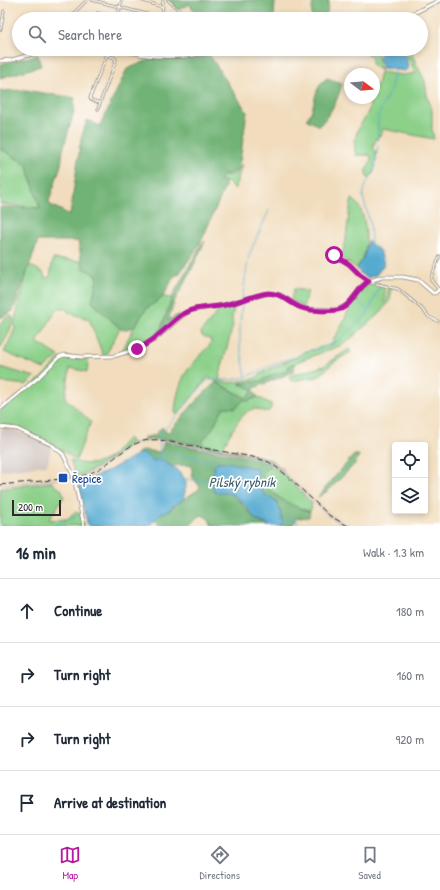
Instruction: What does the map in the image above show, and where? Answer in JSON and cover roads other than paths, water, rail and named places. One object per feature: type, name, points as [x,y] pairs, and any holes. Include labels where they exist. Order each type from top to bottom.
[{"type":"street","points":[[75,12],[87,0]]},
{"type":"street","points":[[92,0],[138,12]]},
{"type":"street","points":[[119,12],[122,0]]},
{"type":"street","points":[[141,0],[162,7]]},
{"type":"street","points":[[162,12],[163,0]]},
{"type":"street","points":[[168,0],[180,12]]},
{"type":"street","points":[[416,12],[440,0]]},
{"type":"street","points":[[0,30],[2,28],[4,11]]},
{"type":"street","points":[[0,61],[12,60],[26,56]]},
{"type":"street","points":[[100,103],[91,100],[90,98],[107,56]]},
{"type":"street","points":[[98,109],[116,60],[110,56]]},
{"type":"street","points":[[330,252],[349,264],[360,275],[369,281],[398,289],[421,308],[429,317],[438,321]]},
{"type":"street","points":[[0,409],[39,377],[59,357],[64,355],[81,357],[114,356],[137,349],[154,340],[184,314],[192,310],[225,305],[268,293],[280,295],[306,309],[337,310],[346,306],[363,285],[369,281],[382,277],[403,277],[418,280],[433,293],[435,293],[440,289],[432,280],[432,275],[440,256]]},
{"type":"street","points":[[0,427],[17,429],[56,447],[63,454],[74,477],[84,526]]},
{"type":"water","points":[[405,56],[408,69],[404,71],[383,68],[379,57]]},
{"type":"water","points":[[368,241],[380,251],[384,264],[377,274],[368,278],[361,274],[357,269],[364,256]]},
{"type":"water","points":[[140,453],[144,453],[154,461],[158,458],[162,461],[165,460],[167,464],[177,469],[186,481],[183,500],[174,505],[168,511],[162,513],[149,526],[88,526],[78,483],[106,472]]},
{"type":"water","name":"Pilský rybník","points":[[217,462],[227,462],[256,468],[258,472],[259,485],[262,491],[267,496],[275,500],[278,505],[283,522],[281,526],[270,526],[255,519],[245,505],[232,494],[214,492],[214,466]]},
{"type":"waterway","points":[[378,140],[378,116],[391,88],[395,70]]},
{"type":"waterway","points":[[371,243],[370,223],[363,197],[366,184],[374,172],[378,145]]},
{"type":"waterway","points":[[242,299],[249,255],[269,210]]},
{"type":"waterway","points":[[159,459],[160,435],[207,380],[231,380],[246,377],[281,361],[296,357],[305,351],[319,349],[338,341],[364,318],[369,311],[380,285],[375,276]]},
{"type":"waterway","points":[[357,301],[369,311]]},
{"type":"waterway","points":[[242,302],[240,346],[246,376]]},
{"type":"waterway","points":[[164,461],[168,453],[200,458],[203,461],[211,460],[216,463]]},
{"type":"waterway","points":[[184,479],[208,481]]},
{"type":"waterway","points":[[53,526],[80,516]]},
{"type":"waterway","points":[[282,522],[285,522],[288,519],[297,521],[298,526]]},
{"type":"railway","points":[[0,485],[85,475],[103,466],[132,445],[149,440],[160,440],[253,457],[269,462],[284,473],[330,516],[348,526]]},
{"type":"place","name":"Řepice","points":[[63,478]]}]
